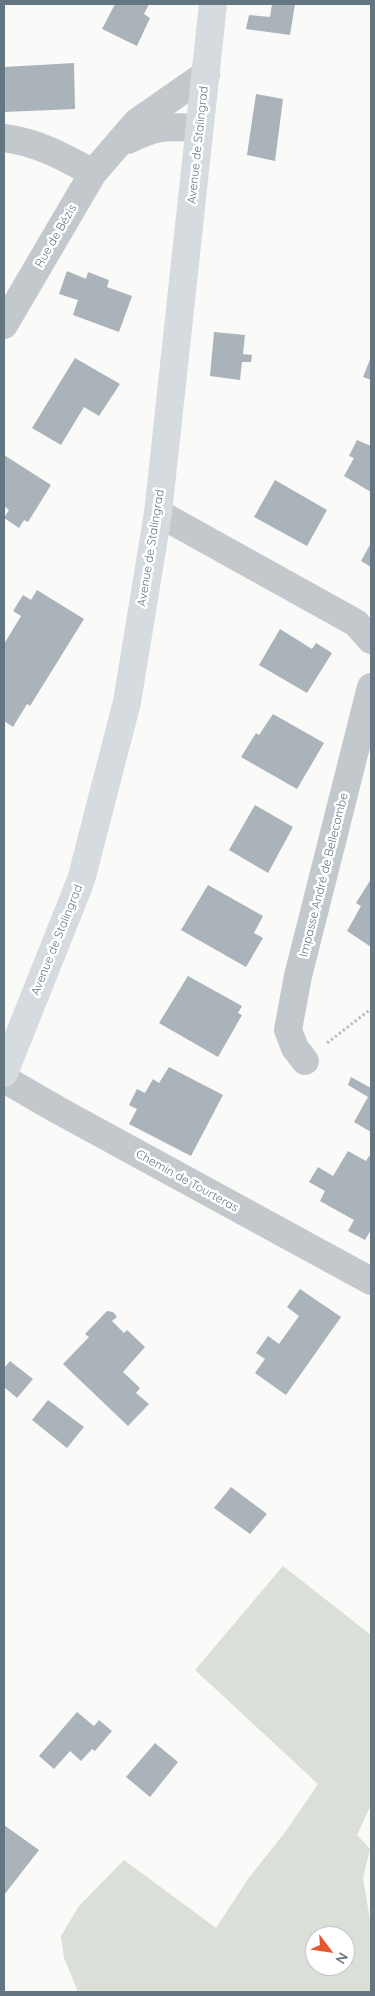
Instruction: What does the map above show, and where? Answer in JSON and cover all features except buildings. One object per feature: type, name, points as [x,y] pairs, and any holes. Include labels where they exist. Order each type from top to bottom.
[{"type":"main road","name":"Avenue de Stalingrad","points":[[4,1073],[81,880],[127,702],[158,513],[213,4]]},
{"type":"street","name":"Rue de Bézis","points":[[4,325],[93,173],[137,122],[206,74]]},
{"type":"street","points":[[112,150],[127,140],[156,128],[166,126],[199,128]]},
{"type":"street","points":[[4,138],[23,140],[56,152],[93,173]]},
{"type":"street","points":[[158,513],[356,623],[371,640]]},
{"type":"street","name":"Impasse André de Bellecombe","points":[[305,1061],[295,1048],[288,1030],[298,976],[371,687]]},
{"type":"street","name":"Chemin de Tourteras","points":[[4,1078],[56,1109],[371,1281]]},
{"type":"path","points":[[305,1061],[371,1009]]},
{"type":"shaded area","points":[[283,1566],[371,1635],[371,1808],[357,1835],[370,1849],[363,1878],[371,1926],[371,1992],[78,1992],[64,1958],[61,1936],[79,1906],[124,1860],[216,1928],[248,1879],[286,1831],[318,1784],[195,1670]]}]
